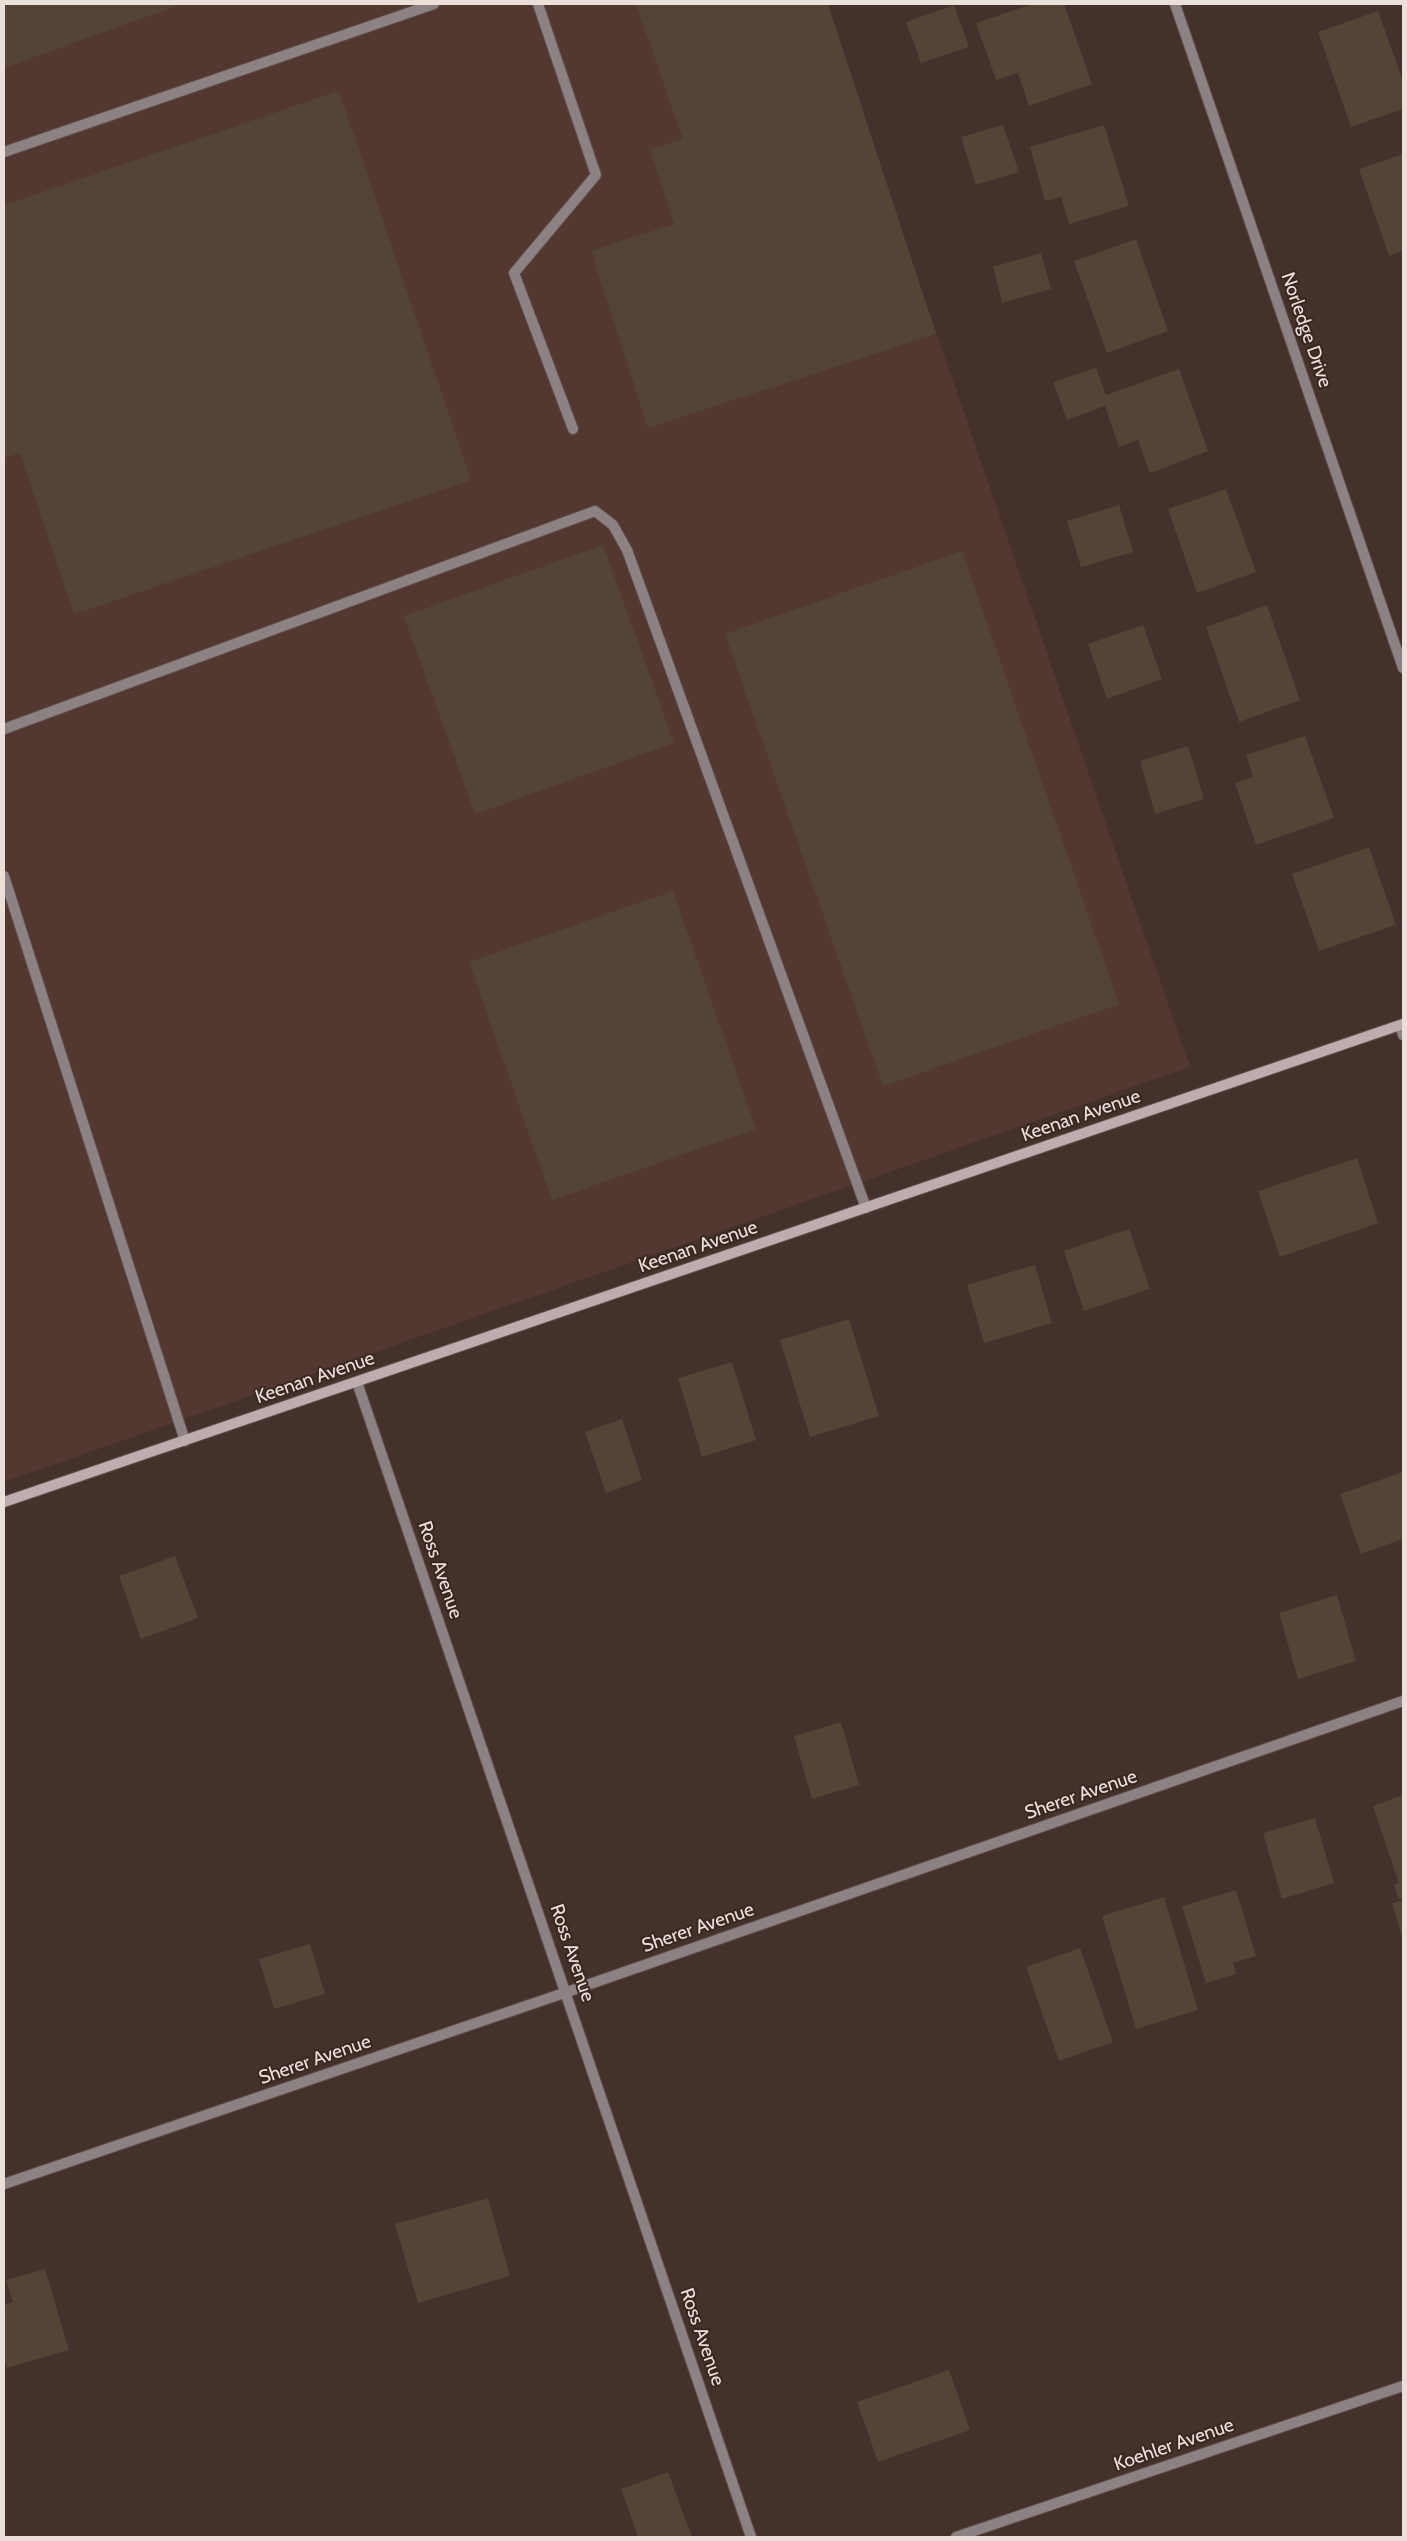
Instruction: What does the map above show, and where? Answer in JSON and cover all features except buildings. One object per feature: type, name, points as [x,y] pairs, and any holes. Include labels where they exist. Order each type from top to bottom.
[{"type":"street","points":[[4,152],[434,4]]},
{"type":"street","points":[[538,4],[596,175],[514,273],[573,429]]},
{"type":"street","name":"Norledge Drive","points":[[1175,4],[1403,668]]},
{"type":"street","points":[[4,729],[595,511],[613,525],[627,550],[866,1208]]},
{"type":"street","points":[[4,876],[185,1441]]},
{"type":"street","name":"Keenan Avenue","points":[[4,1502],[866,1208],[1402,1028]]},
{"type":"street","name":"Ross Avenue","points":[[357,1382],[567,1992],[751,2537]]},
{"type":"street","name":"Sherer Avenue","points":[[4,2184],[567,1992],[1403,1701]]},
{"type":"street","name":"Koehler Avenue","points":[[956,2537],[1403,2386]]},
{"type":"shaded area","points":[[4,4],[823,4],[1190,1067],[4,1482]]}]
